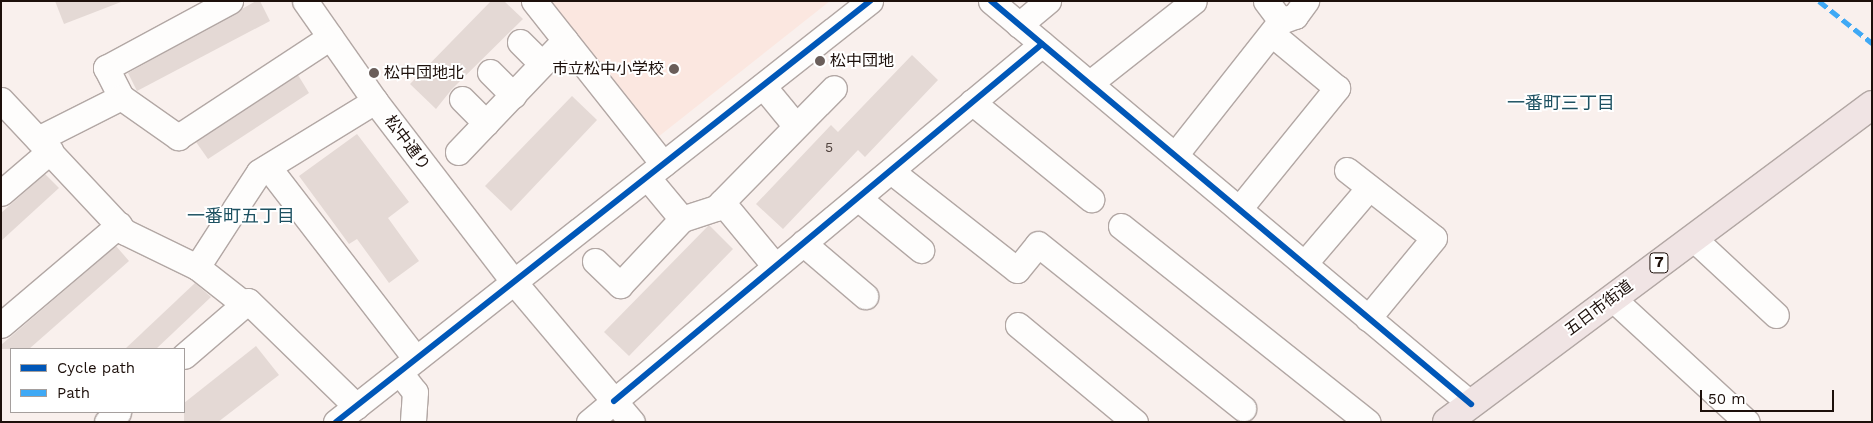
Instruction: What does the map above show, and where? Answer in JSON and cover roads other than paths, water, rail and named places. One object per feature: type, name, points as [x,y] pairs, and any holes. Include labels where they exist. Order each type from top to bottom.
[{"type":"main road","name":"五日市街道","points":[[1447,422],[1872,105]]},
{"type":"street","points":[[230,1],[106,68],[121,97],[178,137],[330,37]]},
{"type":"street","name":"松中通り","points":[[305,1],[375,101],[514,282],[632,422]]},
{"type":"street","points":[[534,1],[565,40],[655,170],[682,220]]},
{"type":"street","points":[[336,422],[870,1]]},
{"type":"street","points":[[991,1],[1471,404]]},
{"type":"street","points":[[1019,25],[1048,1]]},
{"type":"street","points":[[1090,83],[1194,1]]},
{"type":"street","points":[[1239,209],[1337,88],[1277,28],[1266,1]]},
{"type":"street","points":[[1175,155],[1277,28],[1294,16],[1306,1]]},
{"type":"street","points":[[458,152],[565,40]]},
{"type":"street","points":[[520,42],[542,64]]},
{"type":"street","points":[[589,422],[1042,44]]},
{"type":"street","points":[[490,72],[513,95]]},
{"type":"street","points":[[763,86],[795,125]]},
{"type":"street","points":[[595,261],[620,285],[682,220],[716,208],[795,125],[834,88]]},
{"type":"street","points":[[1,192],[44,145],[121,97]]},
{"type":"street","points":[[462,99],[486,123]]},
{"type":"street","points":[[1,100],[125,232],[197,266],[244,304]]},
{"type":"street","points":[[197,266],[259,172],[375,101]]},
{"type":"street","points":[[972,102],[1091,199]]},
{"type":"street","points":[[268,167],[408,366],[415,392],[413,422]]},
{"type":"street","points":[[891,170],[1018,270],[1038,244],[1243,408]]},
{"type":"street","points":[[1347,170],[1434,238],[1368,318]]},
{"type":"street","points":[[1304,264],[1361,197]]},
{"type":"street","points":[[858,198],[921,250]]},
{"type":"street","points":[[722,202],[775,266]]},
{"type":"street","points":[[1,324],[119,225]]},
{"type":"street","points":[[1121,226],[1367,422]]},
{"type":"street","points":[[1693,238],[1776,315]]},
{"type":"street","points":[[803,243],[865,296]]},
{"type":"street","points":[[1612,298],[1748,422]]},
{"type":"street","points":[[185,355],[248,301],[356,406]]},
{"type":"street","points":[[1018,325],[1135,422]]},
{"type":"street","points":[[106,422],[117,413]]},
{"type":"place","name":"松中団地","points":[[820,61]]},
{"type":"place","name":"市立松中小学校","points":[[674,69]]},
{"type":"place","name":"松中団地北","points":[[374,73]]},
{"type":"district","name":"一番町三丁目","points":[[1561,103]]},
{"type":"district","name":"一番町五丁目","points":[[241,216]]}]
